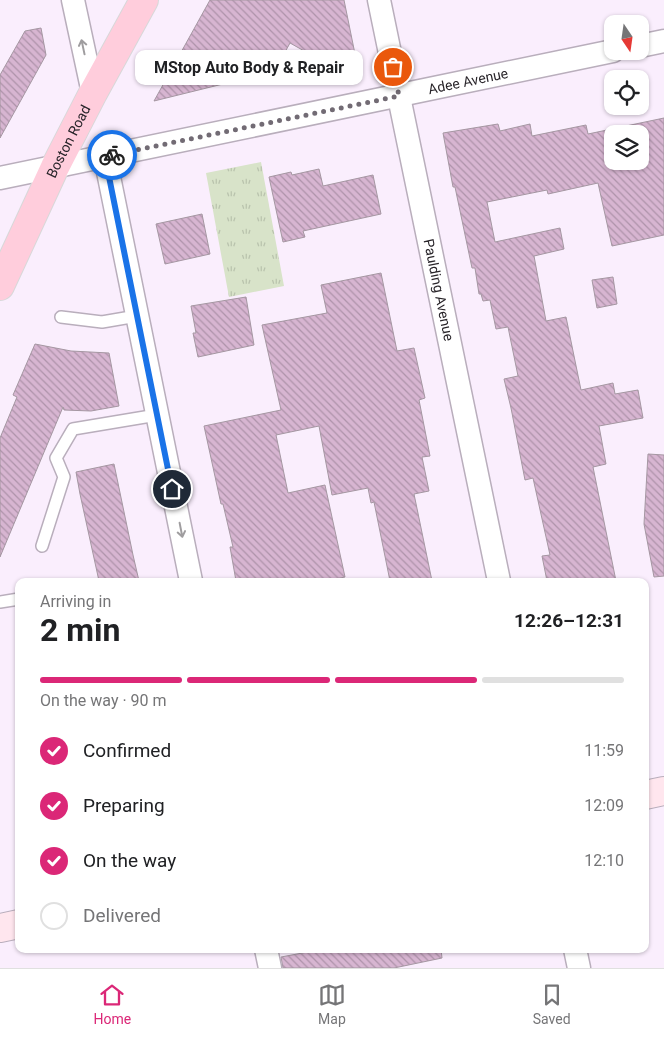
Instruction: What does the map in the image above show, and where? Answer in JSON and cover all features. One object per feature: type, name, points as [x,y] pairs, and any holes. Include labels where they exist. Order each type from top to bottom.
[{"type":"main road","name":"Boston Road","points":[[0,286],[55,167],[144,0]]},
{"type":"main road","points":[[649,794],[664,791]]},
{"type":"main road","points":[[0,928],[15,925]]},
{"type":"street","points":[[73,0],[93,93]]},
{"type":"street","name":"Paulding Avenue","points":[[379,0],[498,578]]},
{"type":"street","points":[[649,44],[664,41]]},
{"type":"street","name":"Adee Avenue","points":[[0,178],[604,53]]},
{"type":"street","points":[[105,157],[190,578]]},
{"type":"street","points":[[267,953],[270,968]]},
{"type":"street","points":[[576,953],[579,968]]},
{"type":"lane","points":[[61,317],[102,322],[137,316]]},
{"type":"lane","points":[[42,546],[64,477],[56,458],[73,429],[157,415]]},
{"type":"lane","points":[[0,602],[15,600]]},
{"type":"green space","points":[[261,162],[284,286],[229,297],[206,173]]},
{"type":"building","points":[[210,0],[344,0],[355,54],[322,61],[290,43],[274,72],[251,77],[249,80],[231,82],[154,101]]},
{"type":"building","points":[[41,28],[46,55],[0,138],[0,75],[25,31]]},
{"type":"building","points":[[664,118],[664,235],[612,246],[598,183],[548,194],[547,190],[487,202],[495,242],[560,228],[564,249],[534,256],[546,321],[566,317],[581,390],[613,383],[615,394],[638,390],[643,418],[599,426],[606,464],[593,467],[615,578],[546,578],[542,556],[550,555],[533,478],[525,480],[504,379],[518,376],[508,327],[496,329],[490,300],[483,301],[481,294],[479,294],[475,268],[472,268],[455,187],[453,187],[443,133],[498,124],[500,131],[530,124],[532,136],[586,125],[588,134],[604,131],[604,170],[649,170],[649,125],[631,125]]},
{"type":"building","points":[[319,169],[323,186],[373,175],[381,214],[303,231],[305,237],[283,242],[269,177],[291,172],[292,175]]},
{"type":"building","points":[[202,214],[210,254],[165,264],[156,224]]},
{"type":"building","points":[[381,273],[397,351],[414,348],[425,398],[419,400],[430,456],[422,457],[429,491],[414,494],[431,578],[389,578],[374,502],[371,503],[368,488],[332,495],[319,426],[276,435],[288,493],[325,485],[345,577],[235,578],[230,547],[233,547],[223,504],[221,504],[204,426],[281,410],[262,325],[327,313],[321,285]]},
{"type":"building","points":[[613,277],[617,304],[597,308],[592,280]]},
{"type":"building","points":[[246,297],[254,345],[198,357],[193,333],[196,333],[191,306]]},
{"type":"building","points":[[35,344],[71,351],[109,353],[119,406],[91,411],[64,410],[63,407],[0,557],[0,438],[17,397],[13,395]]},
{"type":"building","points":[[648,454],[664,455],[664,576],[654,577],[644,524]]},
{"type":"building","points":[[114,464],[138,578],[98,578],[76,472]]},
{"type":"building","points":[[302,953],[441,953],[442,958],[394,968],[283,968],[281,957]]},
{"type":"way so far","points":[[112,155],[399,96],[393,67]]},
{"type":"place","name":"MStop Auto Body & Repair","points":[[393,67]]},
{"type":"route","points":[[112,155],[105,157],[172,489]]}]
